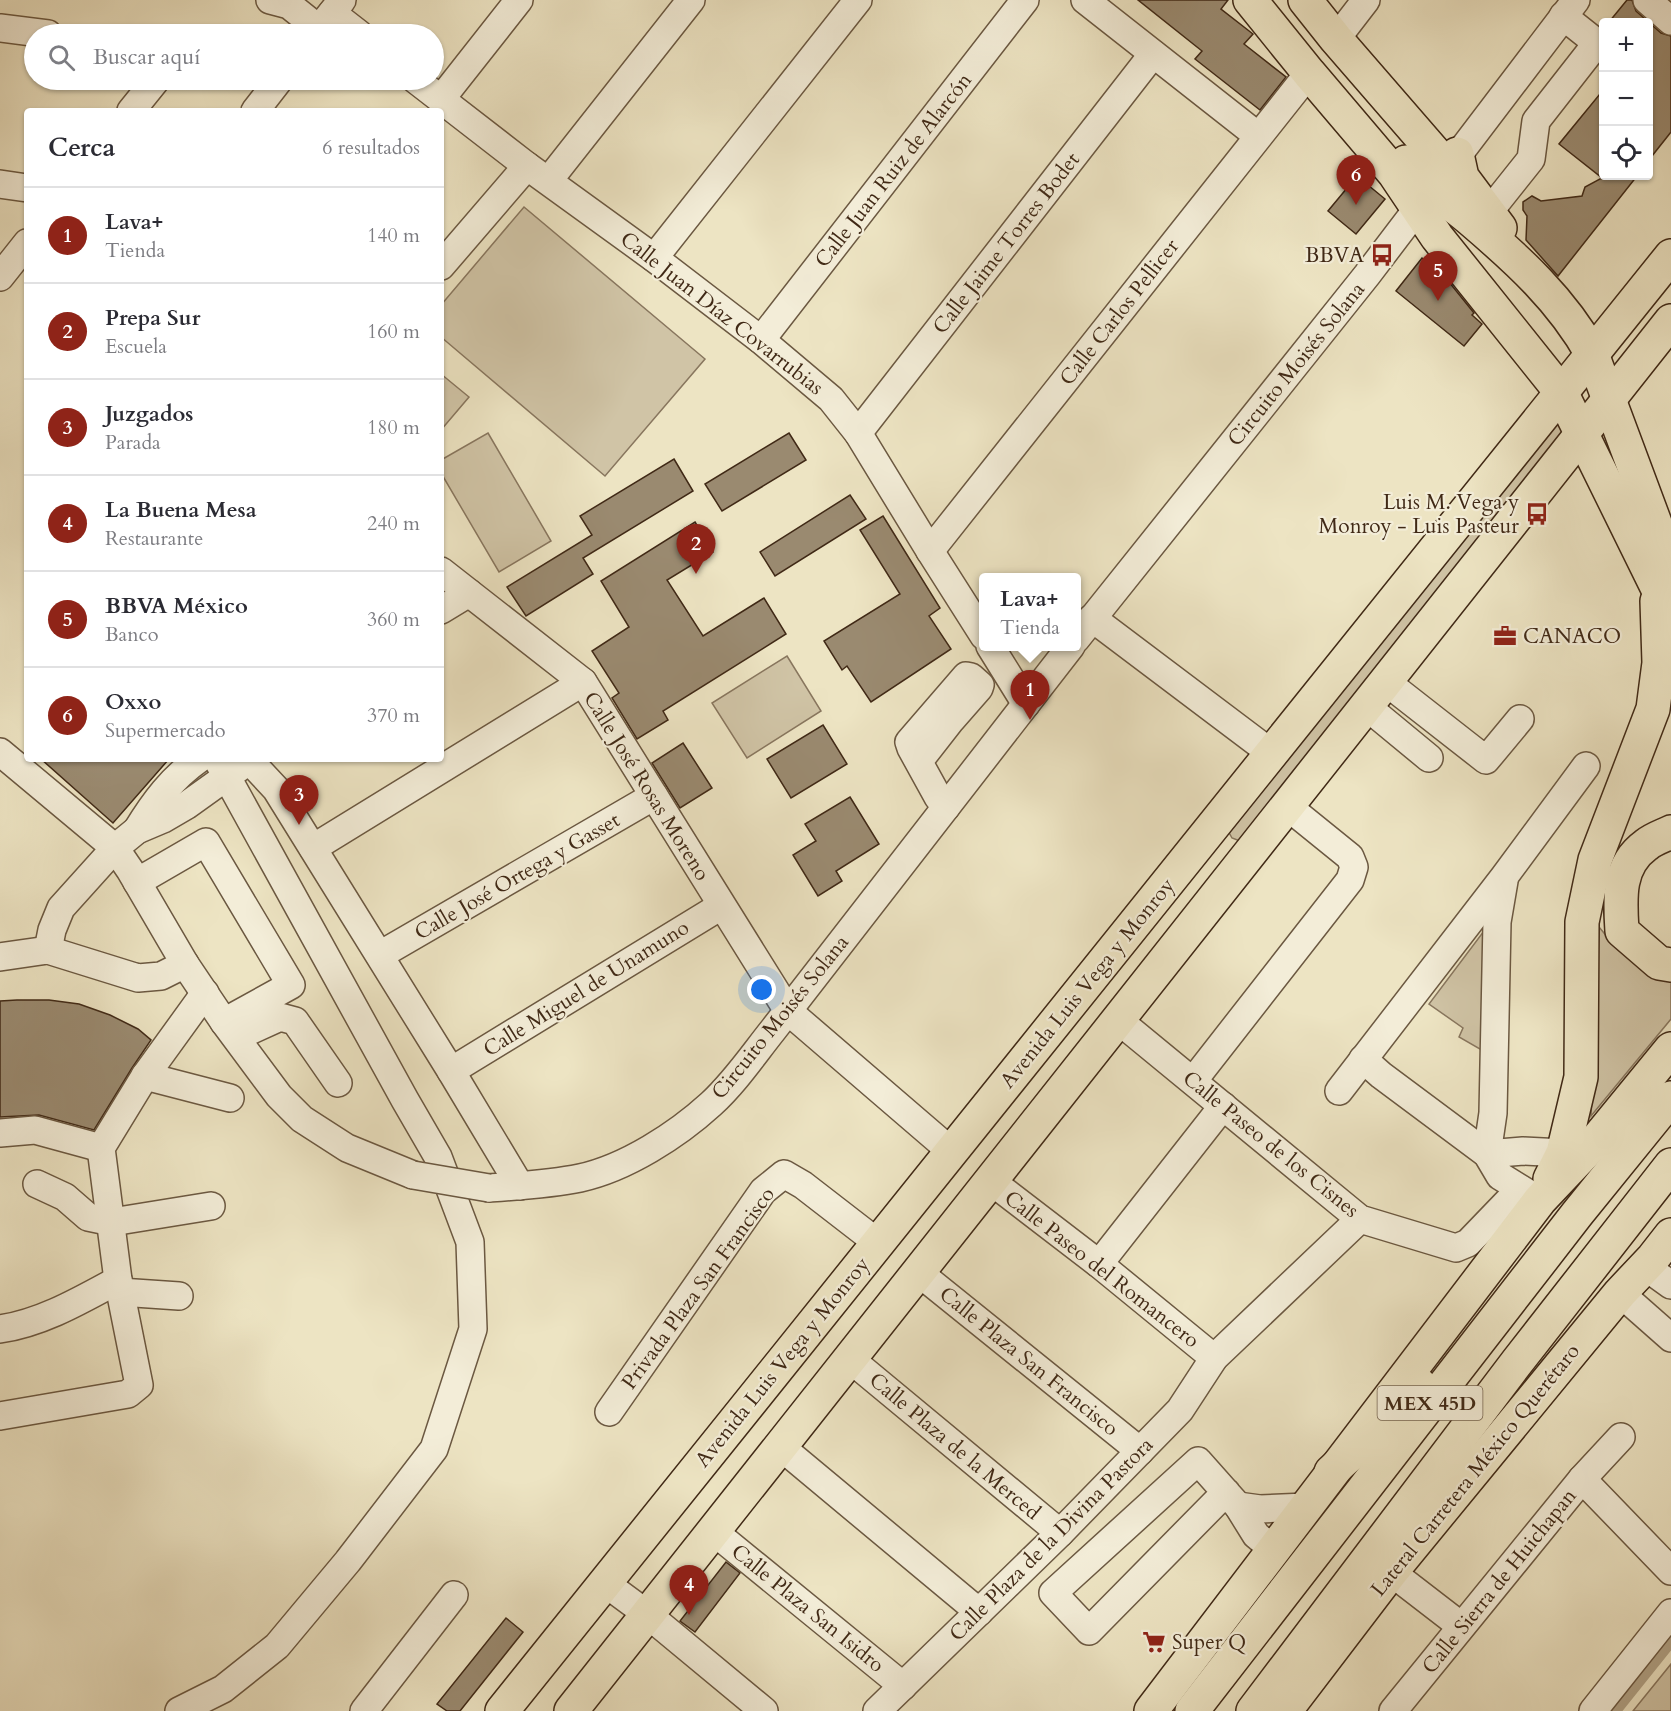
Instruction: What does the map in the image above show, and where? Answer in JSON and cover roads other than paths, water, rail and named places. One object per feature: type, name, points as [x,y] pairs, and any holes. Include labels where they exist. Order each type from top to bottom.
[{"type":"main road","points":[[1250,0],[1394,173],[1438,179],[1462,177],[1579,331],[1592,354],[1609,400],[1664,577],[1671,626]]},
{"type":"main road","points":[[1278,0],[1410,167],[1438,179]]},
{"type":"main road","points":[[1305,0],[1470,219],[1542,284]]},
{"type":"main road","points":[[1151,1711],[1306,1507],[1530,1195],[1563,1153],[1581,1077],[1582,922],[1595,860],[1653,709],[1659,663],[1664,577],[1612,494],[1581,435],[1562,392],[1437,237],[1438,179]]},
{"type":"main road","name":"Avenida Luis Vega y Monroy","points":[[502,1711],[1671,256]]},
{"type":"main road","points":[[580,1708],[647,1614],[1671,321]]},
{"type":"main road","points":[[1209,832],[1246,859]]},
{"type":"main road","points":[[1671,832],[1646,844],[1631,860],[1622,881],[1620,897],[1622,931],[1659,963],[1671,965]]},
{"type":"main road","points":[[1530,1195],[1594,1143],[1671,1048]]},
{"type":"main road","points":[[1006,1084],[1046,1113]]},
{"type":"main road","name":"MEX 45D","points":[[1192,1711],[1577,1214],[1671,1098]]},
{"type":"main road","name":"MEX 45D","points":[[1253,1711],[1517,1362],[1671,1165]]},
{"type":"main road","points":[[1331,1472],[1403,1406],[1487,1303],[1577,1214]]},
{"type":"main road","name":"Lateral Carretera México Querétaro","points":[[1293,1708],[1391,1572],[1620,1293],[1662,1259]]},
{"type":"street","points":[[270,0],[327,19]]},
{"type":"street","points":[[441,99],[519,0]]},
{"type":"street","points":[[444,263],[538,173],[690,0]]},
{"type":"street","points":[[654,258],[858,0]]},
{"type":"street","name":"Calle Juan Ruiz de Alarcón","points":[[761,340],[1025,0]]},
{"type":"street","points":[[1085,0],[1258,136]]},
{"type":"street","points":[[1336,39],[1366,0]]},
{"type":"street","points":[[1649,1],[1671,21]]},
{"type":"street","points":[[1488,213],[1531,159],[1536,121],[1597,43],[1569,8]]},
{"type":"street","name":"Circuito Moisés Solana","points":[[1084,629],[1359,284],[1569,8]]},
{"type":"street","points":[[0,28],[24,31]]},
{"type":"street","name":"Calle Jaime Torres Bodet","points":[[858,432],[1153,54]]},
{"type":"street","name":"Calle Carlos Pellicer","points":[[930,551],[1309,73]]},
{"type":"street","points":[[134,108],[148,90]]},
{"type":"street","points":[[257,108],[271,90]]},
{"type":"street","name":"Calle Juan Díaz Covarrubias","points":[[429,90],[761,340],[831,399],[858,432],[979,628]]},
{"type":"street","points":[[0,184],[24,188]]},
{"type":"street","points":[[0,277],[24,247]]},
{"type":"street","name":"Calle José Rosas Moreno","points":[[444,574],[583,682],[788,1011],[951,1152]]},
{"type":"street","points":[[444,608],[469,593]]},
{"type":"street","points":[[1084,629],[1271,753]]},
{"type":"street","points":[[993,651],[1026,704]]},
{"type":"street","name":"Circuito Moisés Solana","points":[[10,762],[115,848],[184,964],[279,1096],[302,1119],[347,1148],[413,1175],[489,1188],[520,1186],[582,1178],[625,1162],[683,1127],[712,1103],[788,1011],[1067,651]]},
{"type":"street","points":[[313,848],[583,682]]},
{"type":"street","points":[[1376,693],[1486,760],[1520,718]]},
{"type":"street","points":[[1376,693],[1429,758]]},
{"type":"street","points":[[919,761],[938,797],[946,807]]},
{"type":"street","points":[[137,830],[169,785],[196,762]]},
{"type":"street","points":[[48,950],[52,930],[61,908],[115,848],[137,830],[187,805],[222,768],[240,762]]},
{"type":"street","points":[[252,762],[276,789],[520,1186]]},
{"type":"street","points":[[1338,1091],[1504,877],[1586,766]]},
{"type":"street","points":[[179,1711],[224,1689],[278,1646],[348,1561],[434,1449],[473,1329],[470,1242],[438,1157],[222,768]]},
{"type":"street","name":"Calle José Ortega y Gasset","points":[[380,955],[654,796]]},
{"type":"street","points":[[1193,1081],[1350,880],[1354,867],[1350,857],[1287,806]]},
{"type":"street","points":[[137,882],[206,842],[291,985],[230,1029]]},
{"type":"street","points":[[1487,1154],[1493,1113],[1497,922],[1504,877]]},
{"type":"street","name":"Calle Miguel de Unamuno","points":[[451,1071],[721,906]]},
{"type":"street","points":[[0,957],[48,950],[138,978],[161,976],[184,964]]},
{"type":"street","points":[[0,1416],[128,1394],[139,1385],[119,1286],[101,1148],[145,1076],[205,993]]},
{"type":"street","points":[[230,1029],[280,1017],[295,1020],[338,1083]]},
{"type":"street","name":"Calle Paseo de los Cisnes","points":[[1118,1020],[1360,1219],[1456,1248],[1468,1243],[1530,1195]]},
{"type":"street","points":[[1363,1059],[1487,1154],[1500,1176],[1530,1195]]},
{"type":"street","points":[[145,1076],[230,1098]]},
{"type":"street","points":[[1099,1264],[1223,1106]]},
{"type":"street","points":[[0,1133],[35,1130],[101,1148]]},
{"type":"street","points":[[1487,1154],[1523,1151],[1563,1153]]},
{"type":"street","name":"Privada Plaza San Francisco","points":[[609,1412],[764,1191],[784,1174],[803,1185],[878,1243]]},
{"type":"street","name":"Calle Paseo del Romancero","points":[[991,1181],[1099,1264],[1214,1358]]},
{"type":"street","points":[[37,1185],[65,1197],[88,1217],[112,1222],[211,1206]]},
{"type":"street","name":"Calle Plaza de la Divina Pastora","points":[[877,1711],[1060,1533],[1180,1410],[1214,1358],[1360,1219]]},
{"type":"street","name":"Calle Plaza San Francisco","points":[[918,1272],[1140,1451]]},
{"type":"street","points":[[0,1329],[18,1326],[119,1286],[179,1296]]},
{"type":"street","points":[[1620,1293],[1671,1338]]},
{"type":"street","name":"Calle Plaza de la Merced","points":[[850,1359],[1060,1533]]},
{"type":"street","name":"Calle Sierra de Huichapan","points":[[1393,1711],[1582,1479],[1621,1437]]},
{"type":"street","points":[[781,1447],[979,1612]]},
{"type":"street","points":[[1232,1499],[1089,1631],[1053,1593],[1198,1461],[1232,1499],[1256,1535],[1274,1550]]},
{"type":"street","points":[[1582,1479],[1671,1571]]},
{"type":"street","points":[[1232,1499],[1260,1509],[1306,1507]]},
{"type":"street","name":"Calle Plaza San Isidro","points":[[713,1531],[903,1686]]},
{"type":"street","points":[[1391,1572],[1461,1626]]},
{"type":"street","points":[[605,1583],[647,1614],[764,1711]]},
{"type":"street","points":[[364,1711],[454,1595]]},
{"type":"street","points":[[1593,1711],[1671,1612]]},
{"type":"waterway","points":[[1611,1711],[1671,1636]]},
{"type":"place","name":"Oxxo","points":[[1356,205]]},
{"type":"place","name":"BBVA","points":[[1382,255]]},
{"type":"place","name":"BBVA México","points":[[1438,301]]},
{"type":"place","name":"Luis M. Vega y Monroy - Luis Pasteur","points":[[1537,514]]},
{"type":"place","name":"Prepa Sur","points":[[696,574]]},
{"type":"place","name":"CANACO","points":[[1505,636]]},
{"type":"place","name":"Lava+","points":[[1030,720]]},
{"type":"place","name":"Juzgados","points":[[299,825]]},
{"type":"place","name":"La Buena Mesa","points":[[689,1615]]},
{"type":"place","name":"Super Q","points":[[1154,1642]]}]
